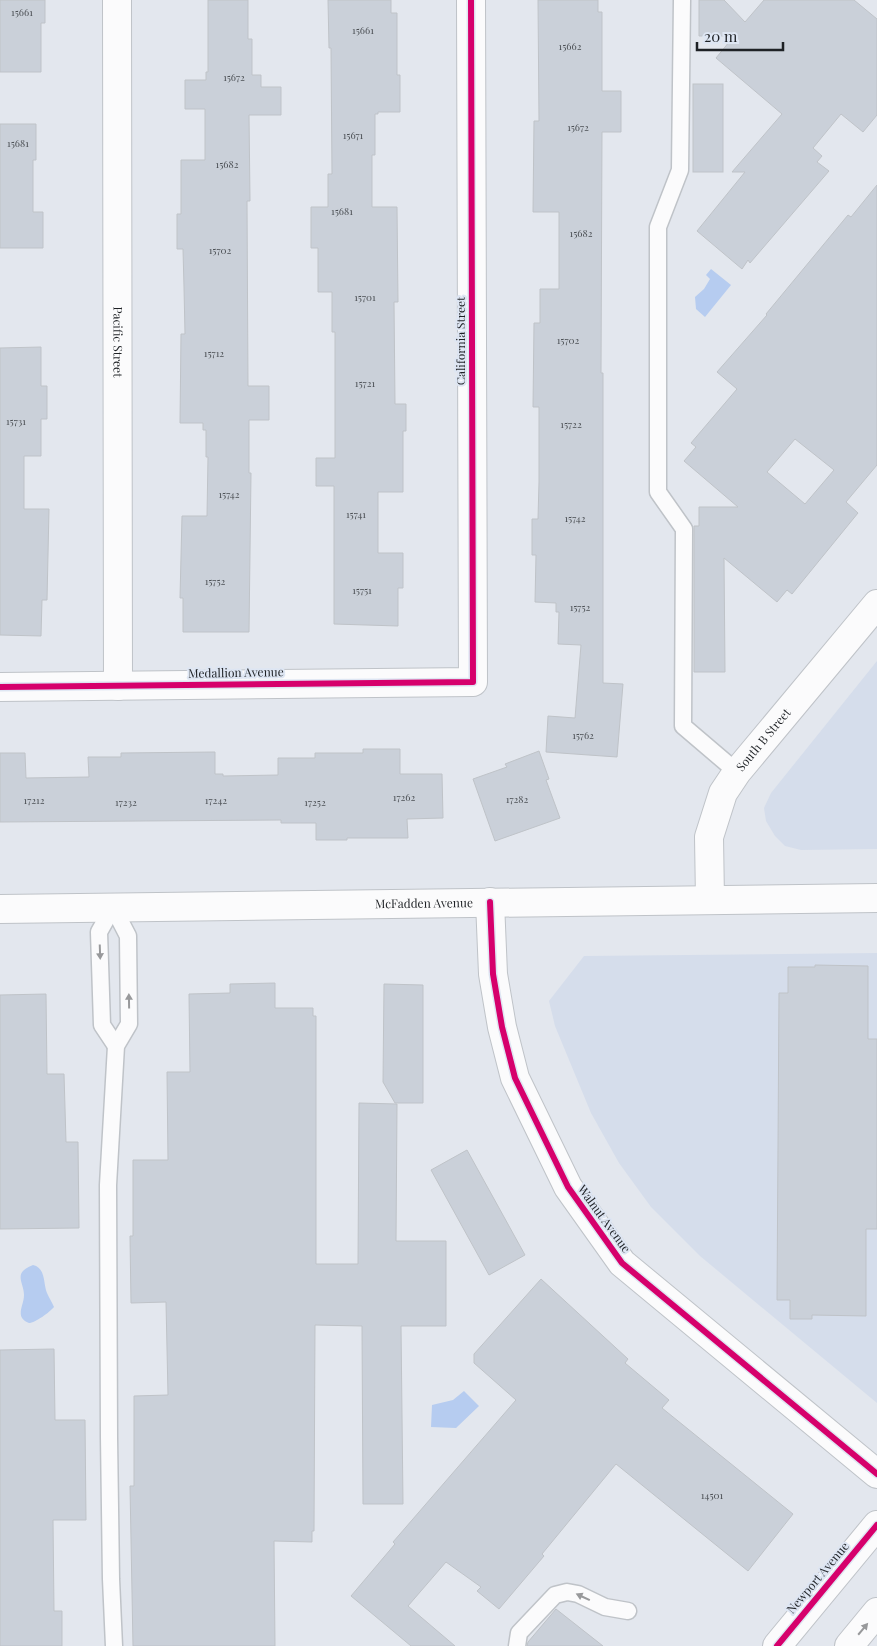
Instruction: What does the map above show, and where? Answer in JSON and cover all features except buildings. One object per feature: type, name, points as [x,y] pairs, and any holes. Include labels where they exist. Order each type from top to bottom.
[{"type":"street","name":"Pacific Street","points":[[117,0],[118,686]]},
{"type":"street","name":"California Street","points":[[471,0],[473,682]]},
{"type":"street","name":"South B Street","points":[[710,900],[709,837],[723,793],[737,772],[877,604]]},
{"type":"street","name":"Medallion Avenue","points":[[0,686],[473,682]]},
{"type":"street","name":"McFadden Avenue","points":[[0,908],[877,898]]},
{"type":"street","name":"Walnut Avenue","points":[[490,902],[493,974],[502,1028],[514,1078],[568,1187],[622,1263],[877,1474]]},
{"type":"street","name":"Newport Avenue","points":[[777,1646],[877,1525]]},
{"type":"street","points":[[849,1646],[877,1612]]},
{"type":"lane","points":[[682,0],[680,170],[658,226],[658,492],[684,530],[683,726],[737,772]]},
{"type":"lane","points":[[113,907],[99,932],[102,1025],[116,1046]]},
{"type":"lane","points":[[113,907],[128,936],[129,1024],[116,1046],[108,1185],[111,1560],[114,1646]]},
{"type":"lane","points":[[517,1646],[519,1633],[555,1595],[567,1592],[578,1594],[605,1608],[628,1611]]},
{"type":"shaded area","points":[[877,661],[877,849],[801,850],[785,846],[775,836],[766,821],[764,808],[771,793]]},
{"type":"shaded area","points":[[877,953],[877,1403],[700,1256],[651,1207],[619,1163],[591,1113],[555,1026],[549,1001],[584,956]]},
{"type":"water","points":[[711,269],[731,285],[705,317],[696,309],[695,297],[704,289],[710,279],[706,275]]},
{"type":"water","points":[[33,1265],[40,1269],[42,1273],[47,1293],[54,1307],[42,1317],[29,1323],[24,1321],[21,1314],[24,1290],[21,1275],[23,1271]]},
{"type":"water","points":[[464,1391],[479,1406],[456,1428],[431,1427],[432,1405],[453,1400]]},
{"type":"cycle path","points":[[0,687],[473,682],[471,0]]},
{"type":"cycle path","points":[[490,902],[493,974],[502,1027],[515,1078],[568,1187],[622,1263],[877,1474]]},
{"type":"cycle path","points":[[777,1646],[877,1525]]}]
